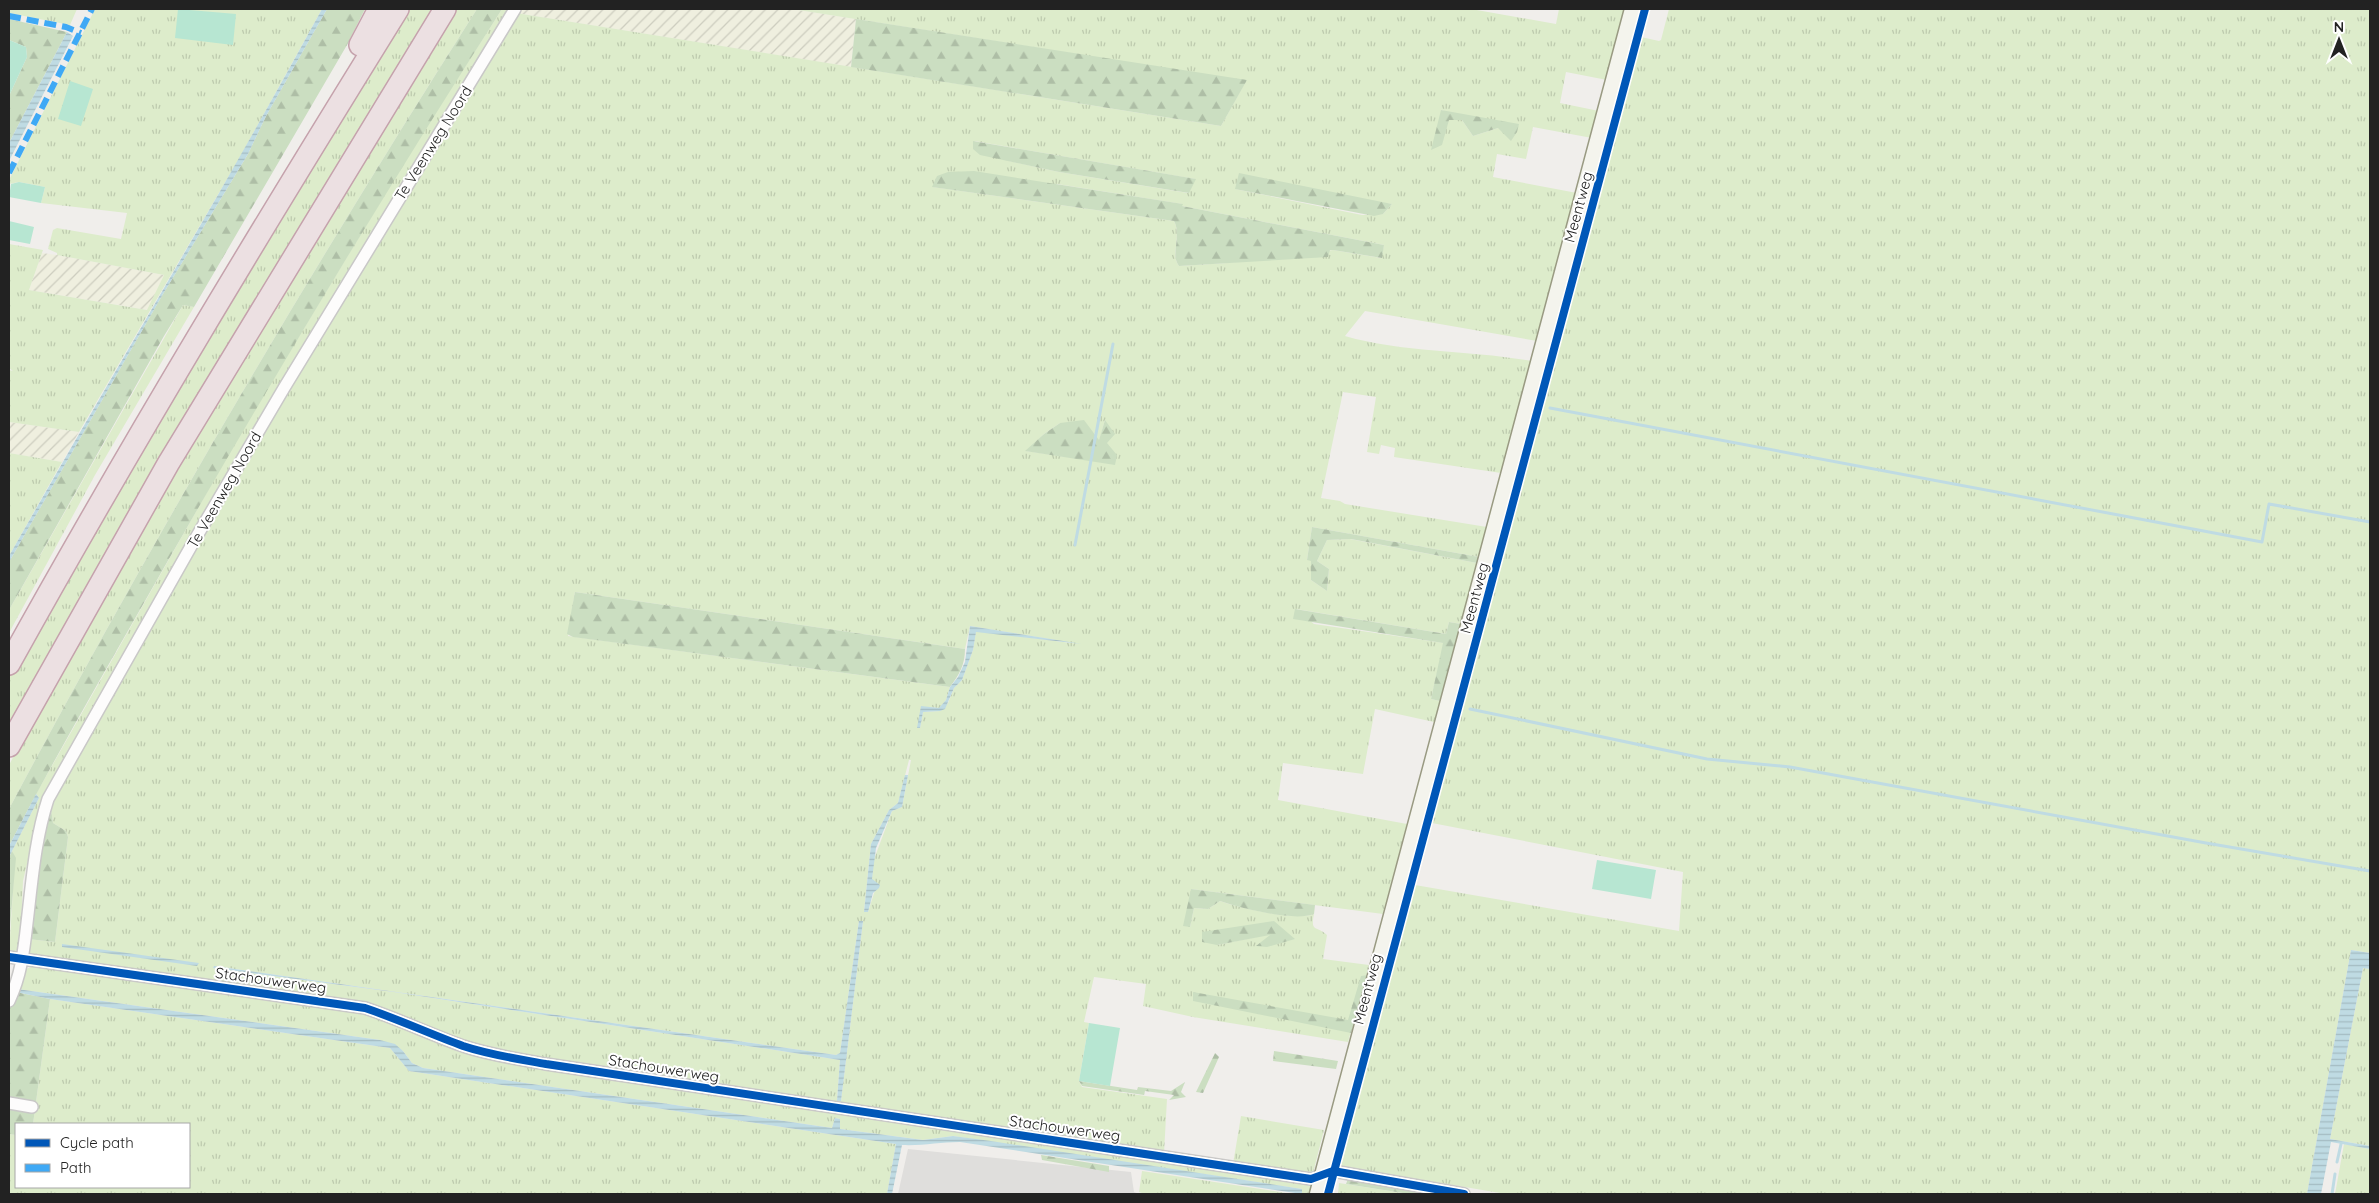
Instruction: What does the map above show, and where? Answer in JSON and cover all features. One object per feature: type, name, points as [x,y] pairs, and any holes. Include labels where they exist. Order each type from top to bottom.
[{"type":"highway","points":[[258,234],[379,9]]},
{"type":"highway","points":[[9,664],[136,440],[258,234],[398,9]]},
{"type":"highway","points":[[9,746],[168,464],[445,9]]},
{"type":"street","name":"Te Veenweg Noord","points":[[9,1001],[17,983],[23,960],[37,846],[48,799],[194,541],[259,431],[516,9]]},
{"type":"street","name":"Meentweg","points":[[1318,1194],[1633,9]]},
{"type":"street","name":"Stachouwerweg","points":[[9,957],[365,1008],[406,1022],[463,1046],[500,1056],[546,1064],[1311,1179],[1334,1171],[1464,1194]]},
{"type":"street","points":[[9,1103],[32,1107]]},
{"type":"shaded area","points":[[908,1149],[1131,1172],[1134,1192],[1139,1194],[898,1194]]},
{"type":"green space","points":[[9,9],[77,9],[70,25],[9,13]]},
{"type":"green space","points":[[95,9],[322,9],[240,157],[79,432],[9,422],[9,370],[13,371],[9,368],[9,244],[43,250],[29,290],[147,310],[164,275],[57,255],[57,253],[48,249],[53,230],[57,228],[121,239],[127,213],[41,203],[45,187],[19,182],[9,184],[9,180]]},
{"type":"green space","points":[[178,9],[236,14],[233,45],[175,38]]},
{"type":"green space","points":[[327,9],[365,9],[347,45],[194,307],[183,305],[164,336],[9,610],[9,562],[163,294],[248,154],[266,116]]},
{"type":"green space","points":[[404,9],[435,9],[9,731],[9,677],[42,616]]},
{"type":"green space","points":[[454,9],[477,9],[354,206],[235,404],[120,606],[9,809],[9,765],[56,677],[130,547]]},
{"type":"green space","points":[[477,9],[502,9],[361,234],[225,462],[72,730],[9,846],[9,809],[120,606],[235,404],[294,305]]},
{"type":"green space","points":[[502,9],[513,9],[369,239],[35,830],[23,881],[20,949],[9,953],[15,858],[12,851],[39,798],[36,794],[240,434],[416,143]]},
{"type":"green space","points":[[518,9],[792,9],[856,19],[851,67],[516,13]]},
{"type":"green space","points":[[792,9],[1471,9],[1556,24],[1559,9],[1627,9],[1607,80],[1566,72],[1560,103],[1599,111],[1592,138],[1533,127],[1526,159],[1497,154],[1493,177],[1577,193],[1537,341],[1365,311],[1345,336],[1390,346],[1508,357],[1531,361],[1501,473],[1394,457],[1395,448],[1381,445],[1379,454],[1367,452],[1376,397],[1343,392],[1321,498],[1340,501],[1345,504],[1487,527],[1479,557],[1312,527],[1307,560],[1311,560],[1311,580],[1327,591],[1329,569],[1317,561],[1327,540],[1350,539],[1477,563],[1461,624],[1449,622],[1446,634],[1296,609],[1314,624],[1444,643],[1431,699],[1440,701],[1434,722],[1375,709],[1363,774],[1283,763],[1278,800],[1407,824],[1383,914],[1191,889],[1190,927],[1194,908],[1208,909],[1220,901],[1281,915],[1305,916],[1314,914],[1313,924],[1315,928],[1327,935],[1323,959],[1369,965],[1348,1042],[1193,1017],[1143,1006],[1146,984],[1094,977],[1084,1022],[1089,1023],[1079,1081],[1082,1087],[1167,1099],[1164,1153],[515,1055],[480,1046],[406,1018],[31,955],[28,952],[28,939],[55,942],[68,837],[66,831],[53,823],[50,802],[164,598],[516,13],[1221,126],[1246,81]],"holes":[[[1441,110],[1517,132],[1498,128],[1473,136],[1462,120],[1448,120]],[[974,141],[1195,179],[1188,193],[1059,172],[1009,161]],[[1057,184],[1182,204],[1182,206],[1384,245],[1381,258],[1333,250],[1227,263],[1179,266],[1176,256],[1177,232],[1174,221],[933,187]],[[1235,189],[1392,204],[1383,214],[1362,215]],[[1105,420],[1107,443],[1087,460],[1026,451],[1044,434],[1060,423],[1094,433],[1099,441]],[[575,592],[965,649],[970,626],[1079,644],[976,631],[973,650],[962,680],[954,688],[948,703],[940,711],[923,712],[920,728],[921,707],[940,708],[946,700],[950,687],[568,636]],[[909,760],[911,760],[902,807],[892,811],[873,862],[872,879],[875,890],[868,912],[864,911],[871,844],[889,810],[898,803]],[[859,921],[863,921],[841,1101],[837,1100],[840,1060],[394,992],[213,968],[214,966],[836,1055],[840,1053]],[[1274,921],[1271,934],[1217,945]]]},
{"type":"green space","points":[[1669,9],[2370,9],[2370,953],[2351,950],[2307,1194],[1506,1194],[1341,1166],[1415,885],[1679,931],[1683,872],[1432,823],[1641,37],[1661,40]]},
{"type":"green space","points":[[9,19],[67,32],[9,143],[9,96],[27,57],[26,47],[9,40]]},
{"type":"green space","points":[[856,19],[1247,80],[1221,126],[851,67]]},
{"type":"green space","points":[[9,40],[26,47],[27,57],[9,96]]},
{"type":"green space","points":[[70,81],[93,89],[81,126],[58,119]]},
{"type":"green space","points":[[1441,110],[1519,124],[1517,132],[1511,141],[1498,128],[1473,136],[1462,120],[1449,120],[1442,145],[1431,150]]},
{"type":"green space","points":[[973,141],[1196,179],[1189,193],[1059,172],[980,155],[973,149]]},
{"type":"green space","points":[[974,171],[1183,204],[1182,206],[1384,245],[1382,258],[1330,250],[1328,257],[1179,266],[1176,256],[1177,232],[1174,221],[932,187],[937,176],[948,172]]},
{"type":"green space","points":[[1239,173],[1392,204],[1383,214],[1374,216],[1235,189]]},
{"type":"green space","points":[[19,182],[45,187],[41,203],[9,197],[11,184]]},
{"type":"green space","points":[[9,221],[34,227],[30,244],[9,240]]},
{"type":"green space","points":[[42,253],[164,275],[148,310],[29,290]]},
{"type":"green space","points":[[183,305],[194,307],[95,475],[9,633],[9,610]]},
{"type":"green space","points":[[1084,420],[1099,440],[1105,420],[1115,434],[1107,443],[1117,455],[1115,465],[1025,451],[1060,423]]},
{"type":"green space","points":[[9,422],[79,432],[62,462],[9,453]]},
{"type":"green space","points":[[9,453],[62,462],[9,556]]},
{"type":"green space","points":[[1312,527],[1479,557],[1477,563],[1351,539],[1327,540],[1317,561],[1329,569],[1327,591],[1311,580],[1311,561],[1307,560]]},
{"type":"green space","points":[[575,592],[965,649],[964,660],[959,674],[950,687],[573,637],[567,634]]},
{"type":"green space","points":[[1295,609],[1446,634],[1449,622],[1461,624],[1440,701],[1431,699],[1443,643],[1293,619]]},
{"type":"green space","points":[[50,802],[53,823],[66,831],[68,837],[55,942],[28,939],[37,859]]},
{"type":"green space","points":[[12,851],[16,858],[9,938],[9,857]]},
{"type":"green space","points":[[1597,860],[1656,870],[1651,899],[1592,889]]},
{"type":"green space","points":[[1191,889],[1315,905],[1314,914],[1305,916],[1281,915],[1220,901],[1208,909],[1194,908],[1190,927],[1183,926]]},
{"type":"green space","points":[[1274,921],[1295,939],[1267,947],[1256,946],[1270,935],[1217,945],[1202,942],[1202,932]]},
{"type":"green space","points":[[33,966],[358,1010],[466,1050],[1302,1183],[1310,1186],[1313,1194],[1302,1194],[1302,1189],[953,1136],[923,1140],[840,1129],[840,1119],[835,1118],[832,1128],[423,1068],[412,1063],[403,1051],[380,1040],[17,989],[24,970]]},
{"type":"green space","points":[[2363,968],[2370,969],[2370,1146],[2330,1139]]},
{"type":"green space","points":[[1368,975],[1351,1033],[1193,1001],[1193,992],[1348,1020],[1361,976]]},
{"type":"green space","points":[[16,992],[50,999],[33,1123],[15,1123],[15,1135],[9,1134],[9,1006]]},
{"type":"green space","points":[[50,999],[390,1048],[409,1071],[896,1144],[887,1194],[9,1194],[9,1134],[15,1135],[15,1188],[190,1188],[190,1123],[33,1123]]},
{"type":"green space","points":[[1089,1023],[1120,1028],[1110,1086],[1079,1081]]},
{"type":"green space","points":[[1274,1051],[1338,1061],[1336,1069],[1273,1061]]},
{"type":"green space","points":[[1215,1053],[1219,1057],[1203,1093],[1196,1092]]},
{"type":"green space","points":[[1079,1081],[1137,1090],[1138,1087],[1171,1091],[1185,1082],[1181,1092],[1186,1097],[1169,1100],[1174,1095],[1145,1091],[1144,1095],[1082,1086]]},
{"type":"green space","points":[[1241,1116],[1324,1130],[1313,1173],[1233,1164]]},
{"type":"green space","points":[[2344,1144],[2370,1149],[2370,1194],[2335,1194]]},
{"type":"green space","points":[[1041,1155],[1109,1166],[1109,1172],[1042,1160]]},
{"type":"green space","points":[[1352,1168],[1448,1185],[1447,1194],[1409,1194],[1346,1184]]},
{"type":"green space","points":[[1142,1171],[1291,1194],[1145,1194],[1139,1192]]},
{"type":"green space","points":[[1339,1183],[1409,1194],[1338,1194]]},
{"type":"water","points":[[322,9],[327,9],[266,116],[248,154],[163,294],[9,562],[9,556],[206,215]]},
{"type":"water","points":[[67,32],[73,36],[9,161],[9,143]]},
{"type":"water","points":[[970,626],[1082,644],[976,632],[973,650],[962,680],[954,688],[945,709],[923,712],[920,728],[917,728],[921,706],[939,708],[946,700],[950,687],[958,677],[965,662]]},
{"type":"water","points":[[905,775],[908,775],[902,807],[892,811],[876,848],[872,879],[880,885],[873,893],[868,912],[864,912],[871,844],[889,810],[898,803]]},
{"type":"water","points":[[36,794],[39,798],[9,857],[9,846]]},
{"type":"water","points":[[859,921],[863,921],[841,1101],[837,1101],[840,1060],[394,992],[213,968],[214,966],[836,1055],[840,1053]]},
{"type":"water","points":[[62,944],[199,963],[197,966],[62,947]]},
{"type":"water","points":[[2351,950],[2370,953],[2370,969],[2363,968],[2330,1139],[2370,1146],[2370,1149],[2331,1142],[2321,1194],[2307,1194]]},
{"type":"water","points":[[17,989],[380,1040],[395,1044],[412,1063],[423,1068],[832,1128],[835,1118],[840,1119],[840,1129],[923,1140],[953,1136],[991,1141],[1302,1189],[1302,1194],[960,1142],[902,1145],[892,1194],[887,1194],[896,1144],[409,1071],[390,1048],[50,999],[16,992]]},
{"type":"waterway","points":[[1075,545],[1113,344]]},
{"type":"waterway","points":[[1550,408],[2262,542],[2269,504],[2370,522]]},
{"type":"waterway","points":[[1470,709],[1707,759],[1790,767],[2370,871]]},
{"type":"waterway","points":[[2337,1162],[2341,1144]]},
{"type":"waterway","points":[[2332,1194],[2335,1174]]},
{"type":"marked path","points":[[9,173],[92,9]]},
{"type":"marked path","points":[[9,16],[66,27],[81,33]]},
{"type":"cycle path","points":[[1328,1194],[1645,9]]},
{"type":"cycle path","points":[[9,957],[365,1008],[473,1049],[546,1064],[1311,1179],[1333,1171],[1464,1194]]}]
